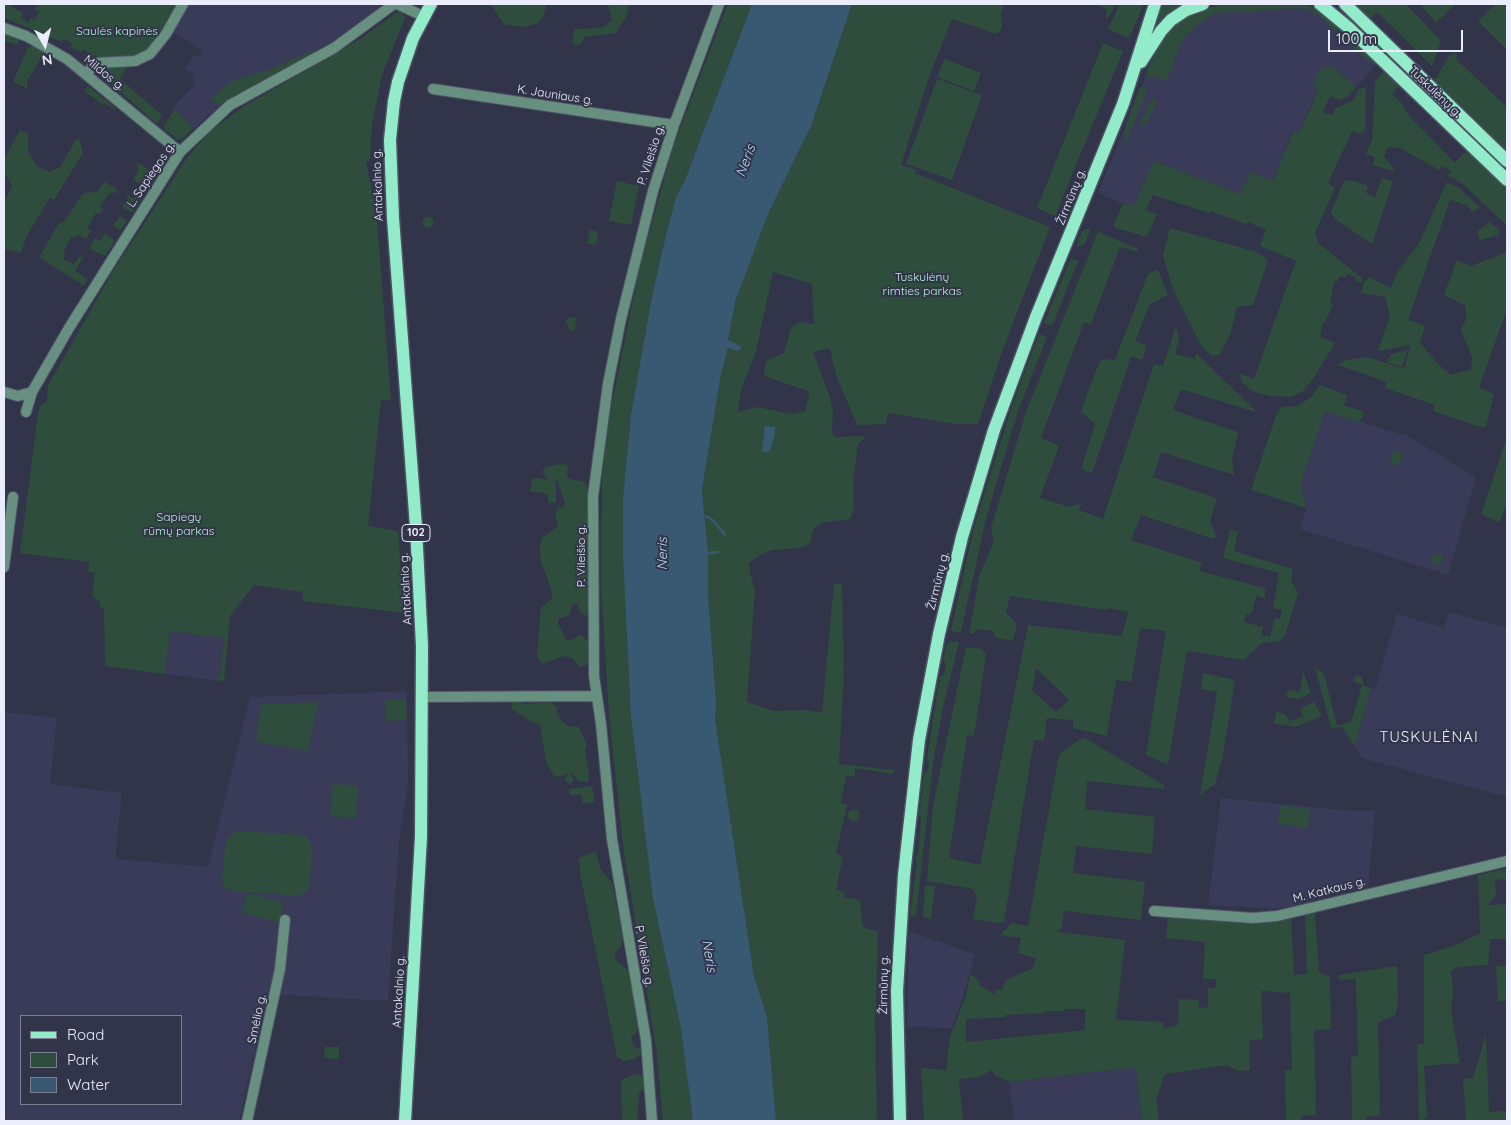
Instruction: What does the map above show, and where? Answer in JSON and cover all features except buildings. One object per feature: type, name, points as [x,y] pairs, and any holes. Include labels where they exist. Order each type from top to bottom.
[{"type":"main road","name":"Antakalnio g.","points":[[405,1121],[421,847],[422,697],[417,535],[394,225],[390,140],[396,90],[406,57],[423,16],[431,4]]},
{"type":"main road","name":"Žirmūnų g.","points":[[900,1121],[897,991],[904,875],[919,740],[939,634],[962,537],[994,430],[1133,75],[1155,4]]},
{"type":"main road","name":"Žirmūnų g.","points":[[1133,75],[1161,31],[1171,20],[1186,10],[1203,4]]},
{"type":"main road","name":"Tuskulėnų g.","points":[[1320,4],[1349,28],[1507,180]]},
{"type":"main road","name":"Tuskulėnų g.","points":[[1345,4],[1507,161]]},
{"type":"street","points":[[86,74],[96,63],[135,61],[150,54],[166,34],[183,4]]},
{"type":"street","name":"L. Sapiegos g.","points":[[26,412],[32,392],[69,328],[180,152],[203,128],[230,106],[334,48],[396,4],[423,16]]},
{"type":"street","name":"P. Vileišio g.","points":[[652,1121],[646,1040],[612,839],[601,724],[594,676],[593,496],[601,429],[621,319],[655,182],[719,4]]},
{"type":"street","name":"Mildos g.","points":[[4,28],[26,36],[50,49],[86,74],[180,152]]},
{"type":"street","name":"K. Jauniaus g.","points":[[433,89],[674,125]]},
{"type":"street","points":[[4,392],[23,396],[32,392]]},
{"type":"street","points":[[4,567],[13,497]]},
{"type":"street","points":[[422,697],[596,696]]},
{"type":"street","name":"M. Katkaus g.","points":[[1154,910],[1253,918],[1277,916],[1507,861]]},
{"type":"street","name":"Smėlio g.","points":[[247,1121],[280,969],[285,920]]},
{"type":"shaded area","points":[[188,4],[383,4],[340,39],[241,92],[194,129],[174,106],[194,86],[193,74],[185,69],[194,55],[198,57],[202,50],[171,31]]},
{"type":"shaded area","points":[[1304,4],[1320,10],[1377,64],[1348,96],[1339,100],[1318,90],[1299,133],[1292,131],[1273,181],[1240,194],[1155,161],[1134,206],[1123,204],[1098,193],[1157,48],[1215,5]]},
{"type":"shaded area","points":[[1325,412],[1408,436],[1476,477],[1448,575],[1300,529],[1306,508],[1301,483]]},
{"type":"shaded area","points":[[1449,612],[1507,628],[1507,797],[1361,758],[1355,746],[1371,688],[1375,689],[1397,614],[1444,628]]},
{"type":"shaded area","points":[[170,631],[224,638],[220,673],[215,680],[165,674]]},
{"type":"shaded area","points":[[407,691],[408,784],[399,841],[388,1001],[268,994],[239,1121],[4,1121],[4,712],[57,718],[50,784],[122,793],[115,859],[208,867],[250,697]]},
{"type":"shaded area","points":[[1221,798],[1352,811],[1375,811],[1368,886],[1280,909],[1208,905]]},
{"type":"shaded area","points":[[909,931],[975,954],[952,1028],[907,1027]]},
{"type":"shaded area","points":[[1136,1067],[1142,1121],[1014,1121],[1009,1082]]},
{"type":"green space","name":"Saulės kapinės","points":[[4,4],[14,4],[12,7],[23,13],[21,18],[28,23],[31,18],[35,20],[39,12],[35,9],[38,4],[177,4],[151,46],[138,55],[119,59],[92,56],[92,54],[83,49],[81,53],[70,47],[72,44],[64,39],[62,42],[4,18]]},
{"type":"green space","points":[[490,4],[547,4],[542,19],[536,24],[523,27],[504,24]]},
{"type":"green space","points":[[608,4],[629,4],[626,17],[616,33],[585,37],[580,45],[576,46],[572,42],[574,29],[602,28],[612,20]]},
{"type":"green space","points":[[728,4],[752,4],[685,180],[676,197],[666,235],[652,296],[631,414],[623,497],[623,554],[693,1121],[663,1121],[657,1054],[623,846],[609,713],[601,585],[602,480],[608,423],[639,270],[674,144]]},
{"type":"green space","name":"Tuskulėnų rimties parkas","points":[[852,4],[1004,4],[1001,13],[1002,28],[996,34],[952,19],[929,77],[901,165],[916,170],[915,173],[1050,227],[1000,357],[978,424],[957,424],[888,413],[886,424],[857,425],[836,375],[830,348],[813,352],[830,397],[833,411],[832,431],[834,437],[864,436],[865,438],[858,443],[853,483],[854,509],[850,519],[822,523],[814,528],[810,543],[800,548],[772,550],[749,563],[755,590],[747,702],[774,711],[808,710],[822,713],[834,584],[842,584],[844,671],[839,764],[894,770],[893,774],[855,768],[855,777],[846,775],[841,803],[847,804],[836,854],[843,856],[836,890],[845,892],[844,897],[860,900],[862,924],[865,928],[878,931],[875,1024],[877,1121],[776,1121],[767,1017],[754,976],[715,719],[716,702],[708,594],[708,553],[702,490],[721,374],[728,348],[738,351],[738,344],[732,344],[728,340],[736,299],[768,214],[811,126]],"holes":[[[773,272],[812,284],[814,324],[799,322],[791,328],[784,353],[766,361],[764,376],[808,391],[809,396],[805,411],[792,414],[757,407],[738,412],[741,390],[756,351]]]},
{"type":"green space","points":[[1094,4],[1116,4],[1108,18],[1105,17],[1108,10]]},
{"type":"green space","points":[[1120,4],[1144,4],[1129,38],[1108,29]]},
{"type":"green space","points":[[1163,4],[1186,4],[1158,23],[1157,20]]},
{"type":"green space","points":[[1220,4],[1304,4],[1320,10],[1339,26],[1337,33],[1320,16],[1304,8],[1214,13],[1189,32],[1181,44],[1166,81],[1153,75],[1152,79],[1147,76],[1146,72],[1165,33],[1186,15]]},
{"type":"green space","points":[[1352,4],[1406,4],[1441,41],[1432,66],[1377,12],[1371,18]]},
{"type":"green space","points":[[1420,4],[1451,4],[1454,6],[1436,23]]},
{"type":"green space","points":[[1496,4],[1507,4],[1507,50],[1478,21]]},
{"type":"green space","name":"Sapiegų rūmų parkas","points":[[397,12],[402,13],[405,18],[382,75],[372,125],[370,159],[366,163],[376,209],[391,400],[381,400],[368,526],[398,531],[404,613],[302,601],[303,592],[254,585],[230,616],[224,681],[215,680],[220,673],[224,638],[170,631],[165,674],[105,666],[104,608],[100,607],[99,599],[97,600],[92,595],[95,573],[88,572],[89,562],[20,553],[38,413],[40,406],[47,401],[48,385],[115,268],[187,158],[208,133],[246,105],[362,38]]},
{"type":"green space","points":[[4,33],[19,38],[17,45],[4,41]]},
{"type":"green space","points":[[1351,38],[1373,60],[1372,65],[1344,39]]},
{"type":"green space","points":[[1103,43],[1123,51],[1055,216],[1037,208]]},
{"type":"green space","points":[[32,45],[45,52],[27,81],[27,88],[13,82],[27,49]]},
{"type":"green space","points":[[313,50],[315,53],[241,92],[220,106],[211,98],[234,79],[271,69]]},
{"type":"green space","points":[[1456,53],[1457,60],[1507,107],[1507,155],[1435,85],[1435,79],[1450,55]]},
{"type":"green space","points":[[944,59],[981,73],[974,91],[937,77]]},
{"type":"green space","points":[[128,65],[120,79],[162,115],[157,124],[98,72],[100,67]]},
{"type":"green space","points":[[1331,66],[1356,86],[1348,96],[1339,100],[1330,96],[1323,112],[1332,115],[1336,108],[1354,100],[1359,89],[1366,87],[1365,131],[1359,134],[1352,131],[1328,183],[1335,188],[1315,233],[1318,243],[1362,278],[1361,283],[1355,280],[1356,277],[1347,274],[1346,278],[1340,276],[1337,282],[1334,281],[1330,304],[1333,305],[1325,322],[1323,322],[1320,336],[1335,343],[1315,376],[1303,391],[1292,397],[1269,396],[1252,391],[1242,382],[1239,373],[1254,379],[1296,261],[1260,246],[1266,230],[1248,222],[1246,224],[1210,211],[1209,213],[1153,195],[1146,210],[1157,214],[1147,237],[1116,228],[1114,224],[1123,204],[1134,205],[1154,161],[1240,194],[1251,172],[1273,181],[1293,131],[1299,133],[1310,110],[1318,90],[1314,83],[1320,69]]},
{"type":"green space","points":[[1383,72],[1399,86],[1392,94],[1400,101],[1409,116],[1455,163],[1465,152],[1478,160],[1507,189],[1507,226],[1463,184],[1448,176],[1451,171],[1442,166],[1439,170],[1400,148],[1388,147],[1384,156],[1396,172],[1373,165],[1375,157],[1366,154],[1372,140],[1375,82]]},
{"type":"green space","points":[[937,79],[982,95],[952,180],[906,164]]},
{"type":"green space","points":[[88,86],[115,110],[104,103],[103,105],[84,91]]},
{"type":"green space","points":[[1145,86],[1148,87],[1126,144],[1124,143],[1126,125],[1139,89]]},
{"type":"green space","points":[[1152,98],[1157,100],[1146,126],[1140,125]]},
{"type":"green space","points":[[175,108],[193,128],[186,136],[178,140],[163,128]]},
{"type":"green space","points":[[20,130],[28,134],[28,152],[37,166],[50,172],[60,167],[76,140],[80,140],[83,153],[54,200],[50,198],[27,235],[21,253],[4,250],[4,203],[12,186],[4,171],[5,158]]},
{"type":"green space","points":[[138,162],[156,175],[148,187],[133,180],[139,168],[136,165]]},
{"type":"green space","points":[[1382,178],[1393,182],[1372,244],[1335,219],[1331,212],[1344,181],[1350,180],[1368,186],[1366,193],[1375,197]]},
{"type":"green space","points":[[617,181],[639,186],[631,225],[609,221]]},
{"type":"green space","points":[[104,182],[118,189],[115,194],[112,192],[107,196],[100,207],[103,209],[99,215],[96,213],[89,224],[88,229],[91,231],[86,239],[77,234],[74,238],[72,236],[63,252],[66,254],[63,259],[74,264],[80,256],[83,258],[75,271],[87,279],[84,286],[39,257],[59,223],[65,221],[83,193],[97,192]]},
{"type":"green space","points":[[1447,182],[1460,189],[1480,207],[1472,212],[1467,205],[1450,200],[1408,320],[1425,326],[1420,343],[1438,364],[1451,375],[1471,369],[1472,357],[1461,330],[1466,319],[1466,306],[1444,295],[1457,260],[1471,266],[1507,252],[1507,309],[1479,388],[1494,394],[1486,426],[1483,428],[1433,411],[1435,405],[1385,388],[1387,382],[1338,365],[1346,360],[1367,357],[1404,369],[1411,345],[1378,351],[1390,315],[1385,297],[1361,293],[1364,282],[1369,277],[1391,288],[1397,273],[1419,243]]},
{"type":"green space","points":[[138,192],[143,197],[133,212],[124,209],[123,206],[128,197],[124,193],[134,199]]},
{"type":"green space","points":[[120,216],[127,221],[120,230],[113,226]]},
{"type":"green space","points":[[428,216],[434,222],[428,228],[422,222]]},
{"type":"green space","points":[[1489,222],[1500,231],[1499,235],[1480,240],[1477,232]]},
{"type":"green space","points":[[1170,228],[1257,252],[1268,261],[1253,305],[1237,307],[1230,335],[1219,355],[1212,356],[1202,347],[1172,287],[1163,255]]},
{"type":"green space","points":[[1091,229],[1084,245],[1076,247],[1082,231]]},
{"type":"green space","points":[[590,230],[598,232],[596,245],[587,244]]},
{"type":"green space","points":[[1098,232],[1138,249],[1138,252],[1120,247],[1091,324],[1084,322],[1041,438],[1059,446],[1040,498],[1070,507],[1081,503],[1079,510],[1103,519],[1154,364],[1163,366],[1176,326],[1179,339],[1175,354],[1195,359],[1196,353],[1255,412],[1181,389],[1173,410],[1238,432],[1232,460],[1234,475],[1161,452],[1153,477],[1217,498],[1210,522],[1216,536],[1214,539],[1141,515],[1131,540],[1202,563],[1199,571],[1265,588],[1265,598],[1256,596],[1253,609],[1250,615],[1246,614],[1244,622],[1263,627],[1261,635],[1270,637],[1275,618],[1280,619],[1282,610],[1273,608],[1279,573],[1223,558],[1230,530],[1238,531],[1234,551],[1293,569],[1291,580],[1298,593],[1285,636],[1279,641],[1262,643],[1244,660],[1187,651],[1168,765],[1146,755],[1166,631],[1140,628],[1131,682],[1116,680],[1107,736],[1073,728],[1073,720],[1047,718],[1044,741],[1034,740],[1004,922],[999,923],[973,919],[977,897],[973,889],[927,881],[933,806],[966,647],[982,649],[986,655],[974,736],[967,735],[949,858],[980,865],[1028,625],[1122,636],[1128,612],[1010,596],[1006,612],[1017,624],[1013,641],[996,638],[993,631],[977,629],[973,634],[969,633],[980,574],[994,541],[991,528],[1026,412]],"holes":[[[1036,668],[1069,700],[1056,712],[1032,690]]]},
{"type":"green space","points":[[105,233],[114,242],[106,255],[101,255],[89,248],[95,238],[100,241]]},
{"type":"green space","points":[[1071,258],[1078,261],[1052,326],[1044,323]]},
{"type":"green space","points":[[1156,270],[1159,272],[1168,295],[1150,304],[1135,341],[1147,345],[1142,360],[1131,356],[1092,473],[1081,469],[1095,424],[1081,411],[1099,363],[1103,359],[1115,360],[1148,274]]},
{"type":"green space","points":[[570,317],[576,318],[575,330],[571,331],[565,321]]},
{"type":"green space","points":[[1039,334],[1047,337],[1018,411],[997,481],[986,519],[961,632],[955,632],[951,630],[974,527],[1010,412]]},
{"type":"green space","points":[[1408,350],[1402,367],[1387,362],[1391,354]]},
{"type":"green space","points":[[1320,385],[1347,395],[1344,405],[1364,412],[1360,422],[1325,412],[1301,483],[1306,508],[1251,490],[1277,413],[1282,407],[1298,406],[1311,397]]},
{"type":"green space","points":[[1507,437],[1507,508],[1505,508],[1499,522],[1481,514]]},
{"type":"green space","points":[[1394,450],[1403,453],[1399,466],[1390,463]]},
{"type":"green space","points":[[561,464],[568,465],[567,476],[571,479],[585,482],[589,492],[591,610],[586,616],[581,613],[577,604],[572,605],[570,615],[558,619],[558,624],[567,641],[581,635],[589,642],[590,659],[586,665],[580,667],[572,658],[564,656],[542,664],[537,657],[541,608],[552,598],[552,592],[540,558],[540,548],[542,538],[558,526],[555,515],[558,508],[564,507],[565,502],[557,480],[549,480],[556,481],[556,503],[549,503],[547,494],[530,491],[533,477],[548,480],[542,472],[546,467]]},
{"type":"green space","points":[[1437,553],[1443,559],[1437,565],[1431,559]]},
{"type":"green space","points":[[950,642],[959,642],[942,712],[933,764],[916,916],[910,915],[917,863],[915,858],[918,854],[921,819],[919,815],[924,774],[928,771],[929,762],[927,758],[940,676],[944,674],[946,664],[943,660],[946,645]]},
{"type":"green space","points":[[1315,667],[1324,674],[1337,726],[1351,722],[1362,685],[1354,682],[1356,675],[1362,677],[1364,686],[1371,688],[1355,746],[1342,727],[1331,728]]},
{"type":"green space","points":[[1303,671],[1311,693],[1298,699],[1286,697],[1288,690],[1300,692]]},
{"type":"green space","points":[[1203,673],[1235,680],[1222,760],[1215,784],[1200,795],[1217,692],[1201,689]]},
{"type":"green space","points":[[406,699],[407,720],[386,721],[386,700]]},
{"type":"green space","points":[[518,701],[524,704],[550,702],[557,708],[557,714],[561,720],[568,726],[579,727],[587,744],[585,750],[589,775],[588,782],[578,781],[573,773],[570,773],[574,779],[570,784],[564,780],[568,773],[560,777],[554,776],[546,762],[540,724],[532,722],[512,709],[512,702]]},
{"type":"green space","points":[[318,702],[308,751],[256,742],[261,704]]},
{"type":"green space","points":[[1314,702],[1322,716],[1295,727],[1274,723],[1276,712],[1285,714],[1290,721],[1303,716],[1300,709]]},
{"type":"green space","points":[[1083,737],[1164,785],[1164,789],[1087,781],[1085,809],[1155,817],[1152,854],[1076,846],[1073,873],[1145,882],[1141,920],[1064,911],[1062,927],[1058,932],[1125,940],[1116,1020],[1163,1022],[1163,1029],[1178,1025],[1179,999],[1199,1000],[1199,1007],[1208,1008],[1208,988],[1215,989],[1216,979],[1203,979],[1205,942],[1166,938],[1168,915],[1218,921],[1272,922],[1291,919],[1294,975],[1307,974],[1305,915],[1315,913],[1319,972],[1330,977],[1331,1029],[1314,1030],[1316,1115],[1301,1116],[1301,1121],[1286,1121],[1285,1070],[1292,1070],[1290,993],[1261,991],[1263,1039],[1249,1041],[1250,1070],[1237,1071],[1227,1065],[1165,1074],[1156,1099],[1159,1121],[1142,1121],[1136,1067],[1009,1082],[995,1075],[992,1070],[978,1077],[959,1079],[963,1121],[924,1121],[921,1068],[946,1070],[950,1036],[966,996],[970,974],[980,981],[979,985],[994,994],[997,989],[1002,990],[1006,980],[1033,968],[1036,958],[1018,953],[1021,938],[1000,935],[1012,923],[1028,926],[1059,754]],"holes":[[[1064,1009],[1085,1009],[1085,1030],[966,1042],[966,1019],[1005,1017],[1005,1015],[1044,1013],[1045,1011],[1064,1011]]]},
{"type":"green space","points":[[333,784],[358,786],[355,819],[330,816]]},
{"type":"green space","points":[[592,786],[595,802],[583,804],[581,794],[570,796],[569,789]]},
{"type":"green space","points":[[1280,805],[1310,809],[1308,828],[1278,824]]},
{"type":"green space","points":[[852,809],[856,809],[860,815],[856,821],[852,821],[848,817],[848,813]]},
{"type":"green space","points":[[236,831],[304,835],[308,838],[312,847],[310,884],[307,891],[299,896],[231,891],[224,887],[222,880],[226,840]]},
{"type":"green space","points":[[596,851],[600,868],[612,883],[623,937],[615,959],[631,973],[639,1024],[636,1033],[631,1037],[634,1047],[641,1049],[641,1054],[635,1059],[624,1061],[617,1057],[580,873],[579,858]]},
{"type":"green space","points":[[1507,869],[1507,879],[1495,880],[1496,896],[1488,905],[1507,904],[1507,939],[1490,939],[1488,965],[1458,967],[1451,971],[1453,990],[1451,1011],[1460,1063],[1424,1066],[1427,1117],[1419,1121],[1417,1044],[1424,1044],[1424,955],[1456,945],[1480,933],[1478,875]]},
{"type":"green space","points":[[925,885],[935,886],[931,919],[923,917]]},
{"type":"green space","points":[[247,893],[284,903],[279,922],[242,913]]},
{"type":"green space","points":[[1397,966],[1398,998],[1396,1014],[1378,1023],[1380,1115],[1366,1117],[1366,1121],[1352,1121],[1351,1057],[1358,1056],[1356,979],[1340,980],[1338,975]]},
{"type":"green space","points":[[1496,966],[1507,966],[1507,1001],[1498,1001]]},
{"type":"green space","points":[[1486,1034],[1489,1112],[1507,1111],[1507,1121],[1466,1121],[1463,1079],[1473,1078]]},
{"type":"green space","points":[[325,1047],[339,1047],[339,1059],[324,1058]]},
{"type":"green space","points":[[637,1074],[645,1077],[647,1085],[639,1093],[637,1121],[622,1121],[621,1082],[625,1078]]},
{"type":"water","name":"Neris","points":[[752,4],[852,4],[811,126],[768,214],[736,299],[728,340],[742,347],[738,351],[728,348],[721,374],[702,490],[708,553],[708,594],[716,702],[715,719],[754,976],[767,1017],[776,1121],[693,1121],[681,1028],[653,898],[631,715],[623,554],[623,497],[631,414],[652,296],[666,235],[676,197],[685,180]]},
{"type":"water","points":[[765,426],[775,427],[770,451],[766,452],[762,451]]},
{"type":"waterway","points":[[706,516],[714,521],[725,535]]},
{"type":"waterway","points":[[708,553],[718,552]]},
{"type":"district","name":"TUSKULĖNAI","points":[[1429,737]]}]
